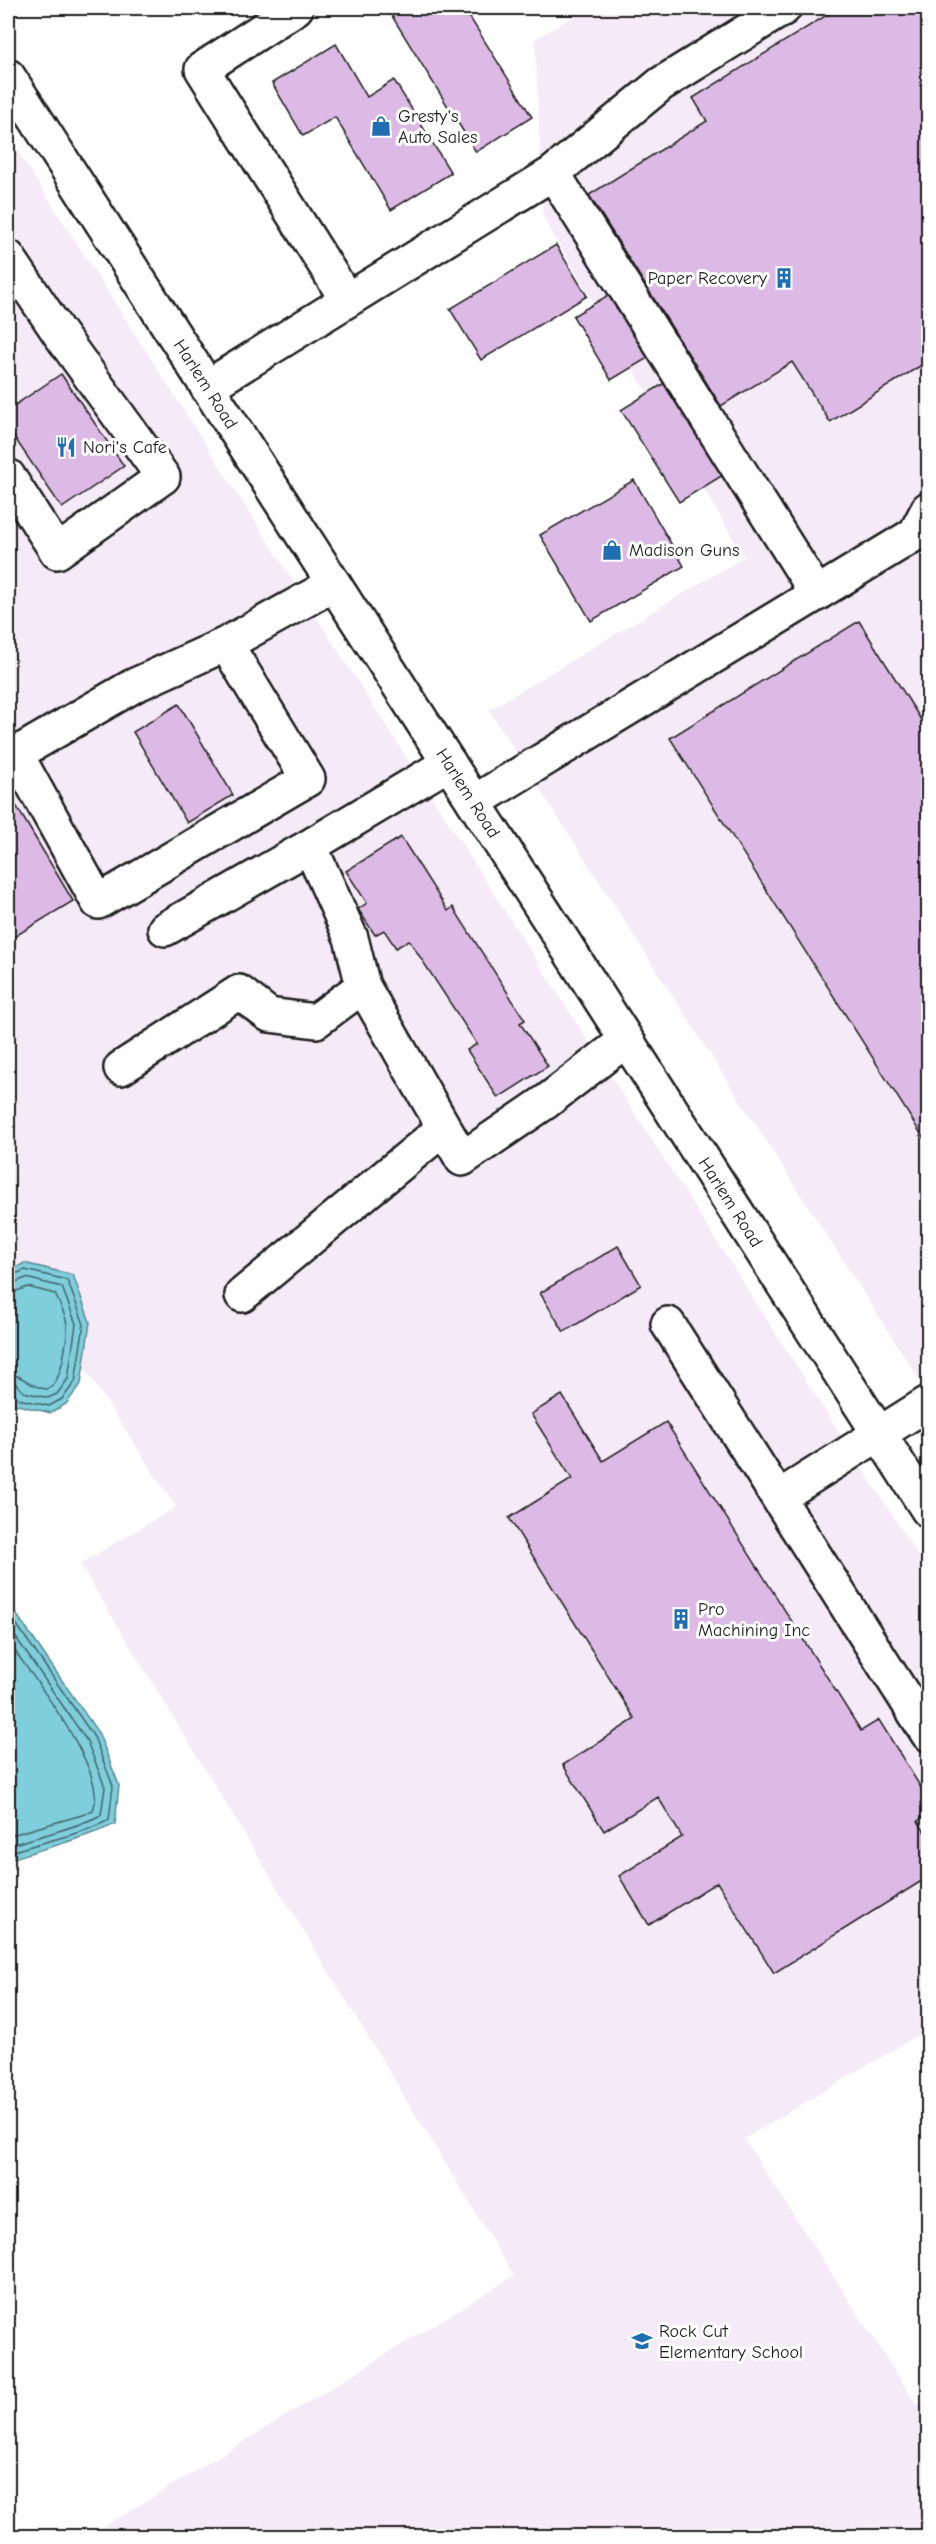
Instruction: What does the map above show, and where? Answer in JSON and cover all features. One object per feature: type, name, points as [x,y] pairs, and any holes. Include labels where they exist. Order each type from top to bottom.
[{"type":"main road","points":[[296,8],[202,69],[347,300]]},
{"type":"main road","points":[[207,387],[553,173],[661,84],[784,8]]},
{"type":"main road","name":"Harlem Road","points":[[8,76],[928,1510]]},
{"type":"main road","points":[[553,173],[817,594]]},
{"type":"main road","points":[[8,257],[58,333],[163,477],[57,552],[8,476]]},
{"type":"main road","points":[[474,802],[915,534],[928,509]]},
{"type":"main road","points":[[226,644],[308,779],[99,902],[16,754],[133,686],[226,644],[334,584]]},
{"type":"main road","points":[[165,929],[448,763]]},
{"type":"main road","points":[[310,846],[351,938],[363,986],[462,1159],[547,1101],[626,1040]]},
{"type":"main road","points":[[121,1068],[239,992],[269,1015],[315,1021],[363,986]]},
{"type":"main road","points":[[242,1295],[444,1128]]},
{"type":"main road","points":[[668,1324],[928,1734]]},
{"type":"main road","points":[[779,1497],[928,1403]]},
{"type":"shaded area","points":[[588,8],[928,8],[928,1393],[489,710],[744,557],[543,217],[535,39]]},
{"type":"shaded area","points":[[8,136],[928,1571],[928,2029],[744,2139],[917,2405],[928,2398],[928,2536],[89,2536],[514,2276],[80,1564],[176,1507],[8,1252]]},
{"type":"water","points":[[24,1263],[73,1275],[90,1322],[81,1384],[66,1404],[51,1413],[14,1404],[8,1392],[8,1273]]},
{"type":"water","points":[[8,1602],[99,1734],[119,1785],[115,1824],[8,1860]]},
{"type":"building","points":[[387,8],[464,8],[532,117],[476,152]]},
{"type":"building","name":"Paper Recovery","points":[[838,8],[928,8],[928,361],[830,422],[792,362],[721,406],[589,195],[707,121],[693,98]]},
{"type":"building","name":"Gresty's Auto Sales","points":[[336,44],[367,97],[394,80],[451,173],[391,210],[335,117],[303,136],[272,83]]},
{"type":"building","points":[[556,245],[587,296],[481,360],[450,309]]},
{"type":"building","points":[[612,293],[651,356],[611,380],[573,316]]},
{"type":"building","name":"Nori's Cafe","points":[[61,374],[124,466],[62,508],[8,428],[8,410]]},
{"type":"building","points":[[671,379],[728,472],[679,502],[621,410]]},
{"type":"building","name":"Madison Guns","points":[[634,480],[684,566],[591,621],[540,535]]},
{"type":"building","points":[[859,621],[928,731],[928,1145],[670,738]]},
{"type":"building","points":[[179,704],[233,795],[187,823],[133,732]]},
{"type":"building","points":[[8,792],[73,901],[9,940],[8,938]]},
{"type":"building","points":[[401,837],[448,911],[453,907],[525,1020],[520,1023],[548,1066],[498,1098],[467,1050],[477,1044],[409,940],[396,948],[384,930],[375,935],[358,909],[367,903],[346,871]]},
{"type":"building","points":[[618,1246],[641,1285],[564,1332],[540,1293]]},
{"type":"building","name":"Pro Machining Inc","points":[[562,1395],[603,1461],[666,1422],[861,1731],[879,1720],[928,1799],[928,1814],[918,1821],[928,1837],[928,1877],[774,1973],[717,1882],[649,1925],[619,1876],[682,1837],[658,1797],[604,1831],[563,1765],[635,1719],[509,1518],[572,1479],[531,1414]]},
{"type":"place","name":"Gresty's Auto Sales","points":[[381,126]]},
{"type":"place","name":"Paper Recovery","points":[[784,278]]},
{"type":"place","name":"Nori's Cafe","points":[[66,447]]},
{"type":"place","name":"Madison Guns","points":[[612,550]]},
{"type":"place","name":"Pro Machining Inc","points":[[681,1619]]},
{"type":"place","name":"Rock Cut Elementary School","points":[[642,2341]]}]
